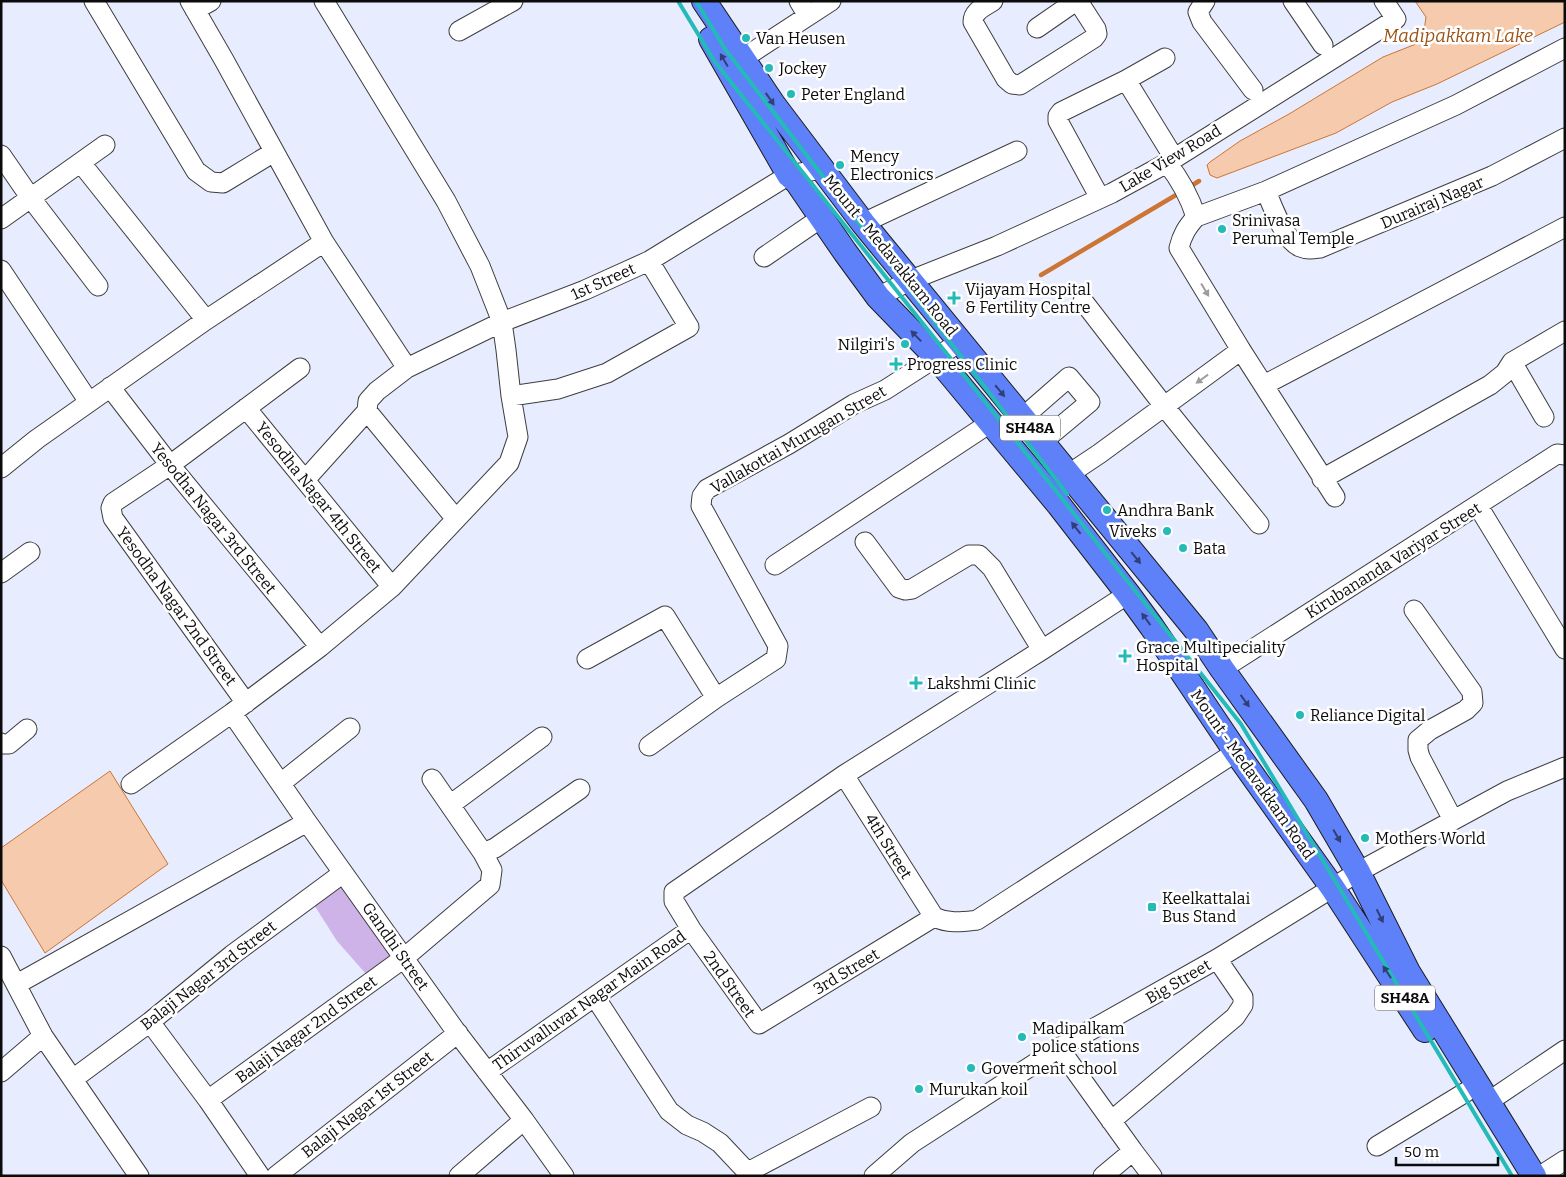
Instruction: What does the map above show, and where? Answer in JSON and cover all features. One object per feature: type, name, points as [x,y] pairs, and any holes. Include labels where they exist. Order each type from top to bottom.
[{"type":"main road","name":"Mount - Medavakkam Road","points":[[688,1],[790,175],[797,182],[878,297],[937,358],[1059,506],[1152,627],[1236,752],[1332,888],[1466,1092],[1516,1176]]},
{"type":"main road","name":"Mount - Medavakkam Road","points":[[704,1],[774,104],[863,223],[1196,630],[1316,800],[1358,872],[1408,972],[1534,1176]]},
{"type":"street","points":[[94,1],[196,171],[211,182],[223,183],[274,152]]},
{"type":"street","points":[[131,784],[239,708],[320,647],[392,587],[509,463],[518,438],[502,322],[480,266],[446,201],[324,1]]},
{"type":"street","points":[[460,31],[513,1]]},
{"type":"street","points":[[742,58],[804,9],[831,1]]},
{"type":"street","points":[[993,1],[977,11],[973,16],[973,22],[1006,79],[1012,84],[1020,85],[1094,38],[1097,34],[1096,29],[1077,1],[1037,28]]},
{"type":"street","points":[[1205,1],[1198,12],[1202,22],[1253,90]]},
{"type":"street","points":[[1293,1],[1323,45]]},
{"type":"street","name":"Lake View Road","points":[[878,297],[911,280],[997,246],[1171,164],[1396,19],[1384,1]]},
{"type":"street","points":[[198,4],[224,60],[324,242],[407,368]]},
{"type":"street","points":[[1334,497],[1241,350],[1180,248],[1182,236],[1195,212],[1266,191],[1456,105],[1565,48]]},
{"type":"street","points":[[1100,198],[1058,121],[1058,116],[1061,112],[1126,80],[1165,58]]},
{"type":"street","points":[[1126,80],[1195,212]]},
{"type":"street","name":"Durairaj Nagar","points":[[1266,191],[1290,239],[1299,247],[1309,249],[1320,248],[1492,176],[1565,138]]},
{"type":"street","points":[[1,219],[105,145]]},
{"type":"street","points":[[863,223],[1017,151]]},
{"type":"street","points":[[1,155],[30,197],[98,286]]},
{"type":"street","points":[[81,163],[206,320]]},
{"type":"street","points":[[790,175],[822,169]]},
{"type":"street","name":"1st Street","points":[[305,480],[367,411],[368,401],[377,391],[407,368],[502,322],[585,290],[649,261],[790,175]]},
{"type":"street","points":[[764,257],[821,218]]},
{"type":"street","points":[[1264,385],[1565,227]]},
{"type":"street","points":[[1,468],[37,439],[206,320],[324,242]]},
{"type":"street","points":[[511,396],[558,389],[607,373],[689,327],[649,261]]},
{"type":"street","points":[[1,270],[89,402]]},
{"type":"street","points":[[1083,301],[1259,524]]},
{"type":"street","points":[[1322,479],[1490,385],[1505,374],[1512,362],[1565,331]]},
{"type":"street","name":"Vallakottai Murugan Street","points":[[649,746],[716,698],[776,659],[778,646],[701,506],[707,489],[789,444],[854,404],[885,390],[960,342]]},
{"type":"street","points":[[1069,474],[1241,350]]},
{"type":"street","points":[[1512,362],[1544,416]]},
{"type":"street","points":[[170,465],[300,368]]},
{"type":"street","points":[[1022,418],[1069,377],[1090,402],[1042,442]]},
{"type":"street","name":"Yesodha Nagar 3rd Street","points":[[110,388],[170,465],[320,647]]},
{"type":"street","name":"Yesodha Nagar 4th Street","points":[[246,408],[392,587]]},
{"type":"street","points":[[367,411],[456,519]]},
{"type":"street","points":[[775,565],[990,423]]},
{"type":"street","name":"Kirubananda Variyar Street","points":[[1222,669],[1557,454],[1565,455]]},
{"type":"street","name":"Yesodha Nagar 2nd Street","points":[[170,465],[113,503],[111,508],[113,518],[239,708]]},
{"type":"street","points":[[1478,506],[1565,648]]},
{"type":"street","points":[[865,542],[899,588],[905,590],[912,589],[969,556],[979,555],[992,568],[1042,650]]},
{"type":"street","points":[[1,573],[30,552]]},
{"type":"street","points":[[844,775],[1128,594]]},
{"type":"street","points":[[1414,610],[1472,692],[1473,703],[1466,710],[1430,730],[1418,740],[1420,757],[1453,820]]},
{"type":"street","points":[[587,660],[665,616],[716,698]]},
{"type":"street","name":"Gandhi Street","points":[[239,708],[281,783],[308,822],[458,1033],[564,1176]]},
{"type":"street","points":[[281,783],[350,728]]},
{"type":"street","points":[[1,743],[9,744],[26,729]]},
{"type":"street","points":[[450,805],[542,737]]},
{"type":"street","points":[[934,917],[944,922],[977,920],[1236,752]]},
{"type":"street","name":"Big Street","points":[[874,1176],[912,1144],[1059,1048],[1218,959],[1358,872],[1507,791],[1565,767]]},
{"type":"street","name":"2nd Street","points":[[758,1024],[674,901],[674,892],[844,775]]},
{"type":"street","name":"4th Street","points":[[844,775],[934,917]]},
{"type":"street","name":"Balaji Nagar 2nd Street","points":[[208,1100],[404,958],[490,885],[492,870],[432,779]]},
{"type":"street","points":[[483,854],[495,848],[580,789]]},
{"type":"street","points":[[17,984],[308,822]]},
{"type":"street","name":"Balaji Nagar 3rd Street","points":[[73,1079],[150,1022],[232,955],[338,876],[342,870]]},
{"type":"street","name":"3rd Street","points":[[758,1024],[934,917]]},
{"type":"street","name":"Thiruvalluvar Nagar Main Road","points":[[487,1072],[692,929]]},
{"type":"street","points":[[1,956],[44,1036],[139,1176]]},
{"type":"street","points":[[1111,1121],[1235,1017],[1243,1005],[1243,997],[1218,959]]},
{"type":"street","points":[[595,997],[669,1111],[688,1125],[720,1143],[749,1174],[871,1107]]},
{"type":"street","points":[[150,1022],[208,1100],[260,1176]]},
{"type":"street","name":"Balaji Nagar 1st Street","points":[[276,1176],[458,1033]]},
{"type":"street","points":[[1,1072],[44,1036]]},
{"type":"street","points":[[1059,1048],[1152,1176]]},
{"type":"street","points":[[1488,1102],[1565,1050]]},
{"type":"street","points":[[1377,1146],[1466,1092]]},
{"type":"street","points":[[459,1176],[524,1120]]},
{"type":"street","points":[[1103,1176],[1133,1151]]},
{"type":"street","points":[[1540,1176],[1565,1160]]},
{"type":"shaded area","points":[[339,876],[395,954],[366,974],[337,941],[311,900]]},
{"type":"water","name":"Madipakkam Lake","points":[[1415,1],[1565,1],[1565,22],[1437,84],[1392,102],[1336,133],[1217,178],[1210,175],[1207,165],[1240,141],[1289,114],[1383,57],[1416,44],[1424,31],[1426,17]]},
{"type":"water","points":[[110,771],[168,864],[45,953],[1,880],[1,848]]},
{"type":"waterway","points":[[1188,188],[1199,181]]},
{"type":"waterway","points":[[1041,275],[1181,192]]},
{"type":"railway","points":[[678,1],[715,62],[1241,724],[1512,1176]]},
{"type":"railway","points":[[696,1],[725,49],[1067,494]]},
{"type":"place","name":"Van Heusen","points":[[746,38]]},
{"type":"place","name":"Jockey","points":[[769,68]]},
{"type":"place","name":"Peter England","points":[[791,94]]},
{"type":"place","name":"Mency Electronics","points":[[840,165]]},
{"type":"place","name":"Srinivasa Perumal Temple","points":[[1222,229]]},
{"type":"place","name":"Vijayam Hospital & Fertility Centre","points":[[954,298]]},
{"type":"place","name":"Nilgiri's","points":[[905,344]]},
{"type":"place","name":"Progress Clinic","points":[[896,364]]},
{"type":"place","name":"Andhra Bank","points":[[1107,510]]},
{"type":"place","name":"Viveks","points":[[1167,531]]},
{"type":"place","name":"Bata","points":[[1183,548]]},
{"type":"place","name":"Grace Multipeciality Hospital","points":[[1125,656]]},
{"type":"place","name":"Lakshmi Clinic","points":[[916,683]]},
{"type":"place","name":"Reliance Digital","points":[[1300,715]]},
{"type":"place","name":"Mothers World","points":[[1365,838]]},
{"type":"place","name":"Keelkattalai Bus Stand","points":[[1152,907]]},
{"type":"place","name":"Madipalkam police stations","points":[[1022,1037]]},
{"type":"place","name":"Goverment school","points":[[971,1068]]},
{"type":"place","name":"Murukan koil","points":[[919,1089]]}]
